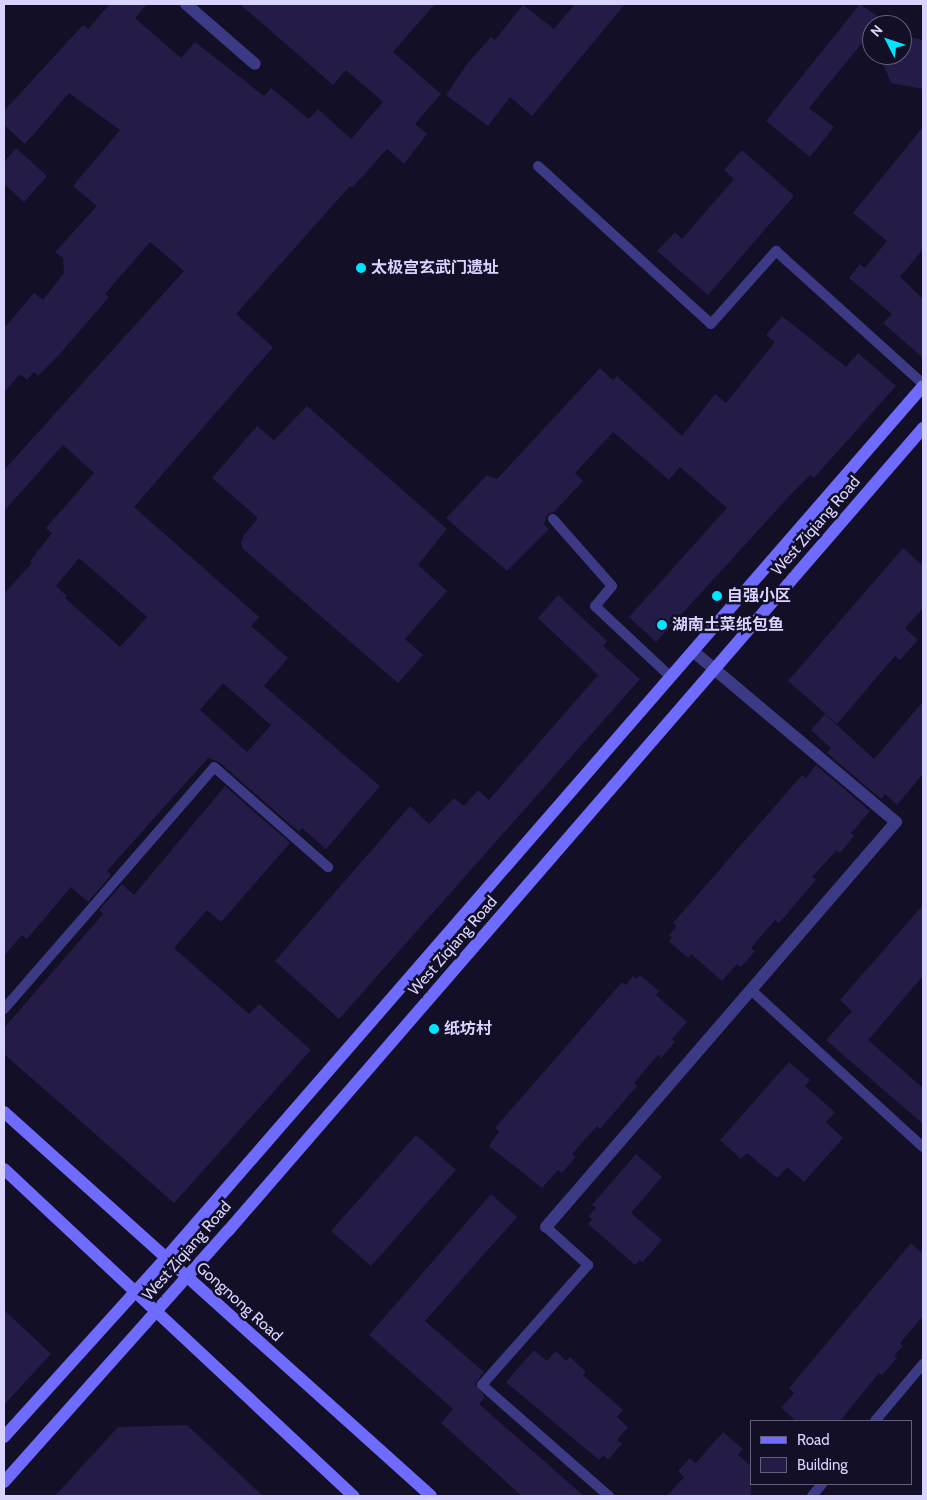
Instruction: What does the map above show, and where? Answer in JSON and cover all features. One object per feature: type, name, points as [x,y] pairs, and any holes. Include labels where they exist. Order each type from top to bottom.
[{"type":"main road","name":"West Ziqiang Road","points":[[4,1438],[134,1290],[165,1259],[923,385]]},
{"type":"main road","name":"West Ziqiang Road","points":[[4,1482],[187,1277],[923,428]]},
{"type":"main road","name":"Gongnong Road","points":[[4,1112],[165,1259],[432,1496]]},
{"type":"main road","points":[[4,1169],[354,1496]]},
{"type":"street","points":[[186,4],[255,64]]},
{"type":"street","points":[[546,1227],[896,822],[694,651]]},
{"type":"lane","points":[[538,166],[710,324],[776,251],[923,385]]},
{"type":"lane","points":[[553,519],[612,586],[595,606],[671,677]]},
{"type":"lane","points":[[4,1009],[214,767],[328,867]]},
{"type":"lane","points":[[751,990],[923,1147]]},
{"type":"lane","points":[[546,1227],[588,1265],[482,1385],[609,1496]]},
{"type":"lane","points":[[876,1420],[923,1364]]},
{"type":"lane","points":[[812,1496],[821,1485]]},
{"type":"building","points":[[110,4],[147,4],[135,18],[181,58],[195,42],[264,96],[271,88],[309,119],[318,109],[351,139],[383,102],[346,70],[333,85],[240,4],[435,4],[393,52],[441,94],[415,124],[427,134],[404,164],[387,149],[352,188],[350,186],[236,314],[273,347],[134,507],[259,617],[251,626],[288,658],[264,686],[380,786],[326,849],[302,828],[299,832],[219,762],[208,758],[107,871],[111,875],[88,902],[71,887],[27,939],[22,935],[4,956],[4,594],[32,563],[30,561],[52,533],[46,528],[94,473],[63,445],[4,511],[4,470],[184,271],[150,242],[105,294],[109,297],[58,356],[38,376],[34,372],[27,380],[20,374],[4,393],[4,328],[34,293],[43,300],[64,273],[63,258],[55,252],[97,206],[73,186],[120,130],[69,93],[25,144],[4,125],[4,111],[83,25],[88,29]],"holes":[[[79,558],[147,617],[120,647],[65,598],[67,596],[56,586]],[[223,683],[271,725],[247,752],[200,710]]]},
{"type":"building","points":[[575,4],[625,4],[532,116],[510,97],[488,126],[446,95],[467,64],[491,37],[495,40],[523,5],[554,29]]},
{"type":"building","points":[[860,4],[876,15],[862,15],[862,45],[809,108],[834,127],[810,157],[766,121]]},
{"type":"building","points":[[912,37],[923,40],[923,89],[891,83],[884,65],[912,65]]},
{"type":"building","points":[[923,127],[923,249],[900,277],[923,299],[923,358],[883,323],[892,314],[849,278],[860,264],[865,268],[887,241],[853,213]]},
{"type":"building","points":[[16,148],[47,176],[24,202],[4,184],[4,162]]},
{"type":"building","points":[[742,150],[794,196],[708,295],[657,251],[675,232],[682,239],[734,179],[724,170]]},
{"type":"building","points":[[782,316],[846,367],[858,353],[896,386],[814,478],[810,475],[795,490],[656,642],[629,617],[727,508],[680,467],[669,480],[613,432],[575,473],[583,481],[554,512],[548,514],[544,524],[549,529],[507,571],[446,518],[487,475],[497,479],[600,368],[613,380],[617,376],[682,436],[715,394],[726,403],[775,342],[766,335]]},
{"type":"building","points":[[307,406],[447,529],[418,565],[447,591],[405,639],[423,655],[398,683],[243,549],[241,542],[244,535],[258,518],[212,478],[257,426],[274,440]]},
{"type":"building","points":[[903,548],[923,566],[923,608],[905,628],[918,640],[900,660],[895,656],[837,724],[788,681]]},
{"type":"building","points":[[558,595],[607,641],[603,646],[640,679],[339,1019],[275,961],[410,806],[429,824],[454,798],[464,806],[478,790],[489,800],[598,675],[538,618]]},
{"type":"building","points":[[923,702],[923,774],[897,805],[885,794],[881,799],[827,753],[831,748],[811,730],[825,714],[874,759]]},
{"type":"building","points":[[816,765],[870,811],[851,833],[854,836],[840,853],[837,850],[812,877],[816,880],[779,923],[775,920],[751,948],[755,951],[741,967],[737,964],[722,981],[691,954],[688,958],[669,941],[672,937],[669,935],[677,926],[673,923],[802,775],[806,778]]},
{"type":"building","points":[[225,786],[290,843],[221,922],[207,910],[174,948],[249,1014],[259,1004],[311,1050],[174,1203],[4,1054],[4,1028],[103,914],[99,910],[122,884],[134,895]]},
{"type":"building","points":[[923,905],[923,976],[868,1040],[923,1088],[923,1124],[826,1040],[852,1011],[840,1000]]},
{"type":"building","points":[[640,975],[659,991],[656,995],[687,1022],[672,1039],[675,1042],[661,1058],[658,1055],[634,1083],[637,1086],[600,1129],[597,1126],[572,1154],[576,1157],[562,1173],[558,1170],[542,1188],[489,1146],[499,1131],[495,1128],[622,982],[626,985],[633,976],[636,979]]},
{"type":"building","points":[[789,1062],[810,1080],[805,1086],[835,1112],[826,1122],[843,1138],[804,1182],[787,1167],[777,1178],[747,1153],[741,1159],[720,1140]]},
{"type":"building","points":[[416,1135],[456,1170],[371,1266],[331,1231]]},
{"type":"building","points":[[636,1154],[662,1177],[631,1213],[662,1240],[642,1263],[640,1260],[635,1265],[588,1224],[592,1219],[589,1216],[596,1208],[592,1205]]},
{"type":"building","points":[[491,1194],[517,1217],[425,1321],[484,1372],[475,1384],[485,1397],[479,1404],[584,1496],[522,1496],[441,1423],[453,1409],[369,1335]]},
{"type":"building","points":[[911,1243],[923,1254],[923,1316],[900,1343],[903,1346],[894,1356],[897,1358],[882,1375],[879,1373],[841,1420],[795,1420],[781,1408],[794,1393],[789,1388]]},
{"type":"building","points":[[4,1310],[51,1354],[4,1405]]},
{"type":"building","points":[[534,1350],[547,1361],[556,1351],[566,1361],[570,1357],[586,1372],[583,1375],[623,1410],[617,1417],[628,1427],[617,1440],[622,1444],[608,1460],[603,1455],[599,1460],[506,1382]]},
{"type":"building","points":[[187,1425],[263,1496],[55,1496],[118,1427]]},
{"type":"building","points":[[723,1432],[743,1449],[738,1455],[750,1465],[751,1496],[667,1496],[684,1477],[678,1471],[690,1458],[696,1463]]},
{"type":"place","name":"太极宫玄武门遗址","points":[[361,268]]},
{"type":"place","name":"自强小区","points":[[717,596]]},
{"type":"place","name":"湖南土菜纸包鱼","points":[[662,625]]},
{"type":"place","name":"纸坊村","points":[[434,1029]]}]
